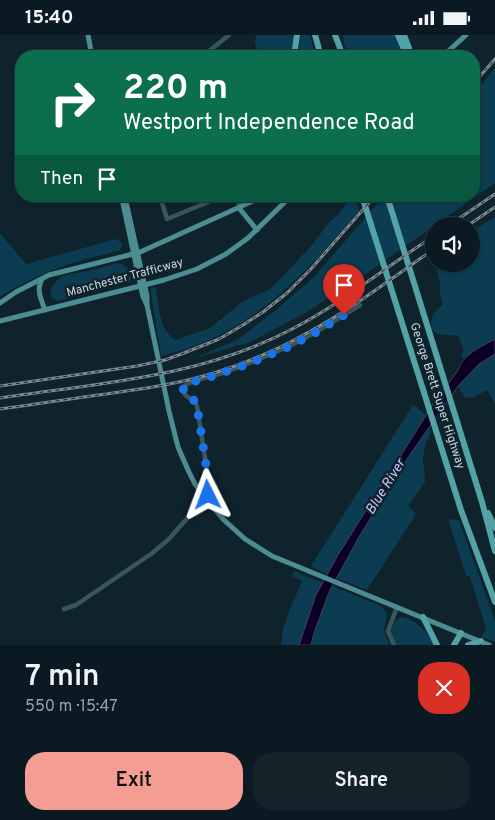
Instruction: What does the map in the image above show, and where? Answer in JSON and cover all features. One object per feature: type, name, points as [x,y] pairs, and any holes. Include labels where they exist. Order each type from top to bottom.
[{"type":"highway","points":[[295,50],[298,35]]},
{"type":"highway","points":[[315,35],[319,50]]},
{"type":"highway","points":[[335,35],[340,48]]},
{"type":"highway","points":[[340,48],[341,35]]},
{"type":"highway","points":[[398,35],[404,50]]},
{"type":"highway","points":[[404,35],[410,50]]},
{"type":"highway","name":"George Brett Super Highway","points":[[364,202],[461,510],[495,602]]},
{"type":"highway","name":"George Brett Super Highway","points":[[390,202],[495,551]]},
{"type":"highway","points":[[483,506],[495,528]]},
{"type":"highway","points":[[423,617],[437,645]]},
{"type":"highway","points":[[454,645],[461,633]]},
{"type":"highway","points":[[459,645],[461,633]]},
{"type":"highway","points":[[468,645],[481,641]]},
{"type":"main road","points":[[88,35],[91,50]]},
{"type":"main road","points":[[449,50],[466,35]]},
{"type":"main road","points":[[123,202],[136,253],[178,447],[195,483],[206,499],[224,520],[245,539],[272,556],[489,645]]},
{"type":"main road","points":[[0,303],[49,275],[136,253],[252,202]]},
{"type":"main road","name":"Manchester Trafficway","points":[[0,321],[165,279],[197,269],[244,242],[285,202]]},
{"type":"main road","points":[[239,208],[257,230]]},
{"type":"main road","points":[[42,279],[38,290],[45,309]]},
{"type":"street","points":[[210,50],[229,35]]},
{"type":"street","points":[[162,202],[167,219],[208,202]]},
{"type":"street","points":[[238,202],[239,208]]},
{"type":"street","points":[[64,609],[76,605],[151,554],[168,540],[206,499],[210,491],[197,406],[195,401],[186,396],[183,390],[186,384],[248,364],[288,347],[360,305]]},
{"type":"street","points":[[394,645],[388,631],[396,607]]},
{"type":"shaded area","points":[[256,35],[295,35],[292,50],[257,50]]},
{"type":"shaded area","points":[[301,35],[310,35],[314,50],[298,50]]},
{"type":"shaded area","points":[[343,35],[396,35],[402,50],[346,50]]},
{"type":"shaded area","points":[[495,68],[495,183],[480,194],[480,86]]},
{"type":"shaded area","points":[[347,202],[357,202],[359,211],[295,281],[272,301],[248,319],[222,334],[161,356],[150,288],[156,287],[162,323],[169,335],[175,340],[210,328],[242,302],[270,289],[312,245]]},
{"type":"shaded area","points":[[379,202],[468,202],[447,217],[425,217],[425,232],[307,312],[250,342],[192,359],[237,340],[314,277]]},
{"type":"shaded area","points":[[495,217],[495,339],[463,359],[461,355],[464,350],[458,336],[437,334],[431,328],[434,315],[443,305],[437,272],[480,272],[480,226]]},
{"type":"shaded area","points":[[0,233],[26,264],[116,239],[122,243],[122,247],[119,251],[72,263],[42,274],[0,297]]},
{"type":"shaded area","points":[[115,263],[122,264],[128,269],[132,278],[130,281],[59,301],[51,296],[52,287],[62,277],[102,268]]},
{"type":"shaded area","points":[[495,354],[495,404],[487,390],[472,398],[464,397],[458,386],[479,364]]},
{"type":"shaded area","points":[[413,405],[426,415],[327,574],[311,566]]},
{"type":"shaded area","points":[[429,427],[431,433],[426,442],[423,458],[425,482],[408,506],[416,514],[367,590],[337,578],[381,501]]},
{"type":"shaded area","points":[[448,519],[459,520],[495,621],[495,642],[482,637],[486,628],[470,577],[466,575]]},
{"type":"shaded area","points":[[294,571],[323,583],[316,595],[299,645],[281,645],[288,614],[302,581],[292,576]]},
{"type":"shaded area","points":[[332,586],[381,606],[387,616],[384,629],[390,645],[311,645]]},
{"type":"shaded area","points":[[403,617],[422,628],[434,645],[396,645],[390,631],[395,622]]},
{"type":"water","name":"Blue River","points":[[495,339],[495,354],[479,364],[458,386],[409,456],[360,535],[329,592],[311,645],[299,645],[316,595],[338,555],[432,406],[468,355]]},
{"type":"railway","points":[[480,76],[495,59]]},
{"type":"railway","points":[[461,217],[495,194]]},
{"type":"railway","points":[[0,386],[137,366],[165,360],[219,339],[263,312],[287,293],[310,270],[370,202]]},
{"type":"railway","points":[[480,217],[495,207]]},
{"type":"railway","points":[[0,398],[151,376],[188,368],[224,357],[259,344],[312,318],[425,242]]},
{"type":"railway","points":[[0,409],[165,385],[204,376],[240,364],[263,355],[324,324],[425,255]]},
{"type":"route","points":[[208,495],[210,491],[197,406],[195,401],[186,396],[183,390],[186,384],[248,364],[288,347],[344,315]]}]
